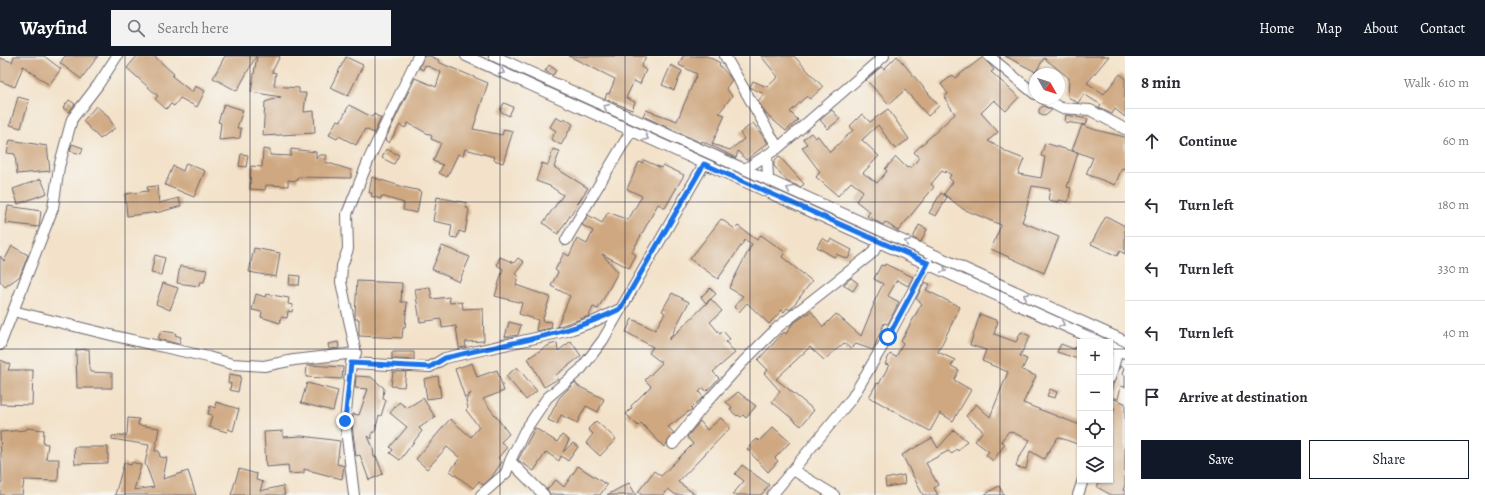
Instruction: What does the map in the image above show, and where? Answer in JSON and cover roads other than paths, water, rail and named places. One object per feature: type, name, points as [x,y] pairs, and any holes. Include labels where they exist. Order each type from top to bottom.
[{"type":"street","points":[[0,345],[53,208],[59,166],[72,119],[98,85],[117,56]]},
{"type":"street","points":[[354,495],[345,421],[351,363],[356,353],[341,282],[342,266],[348,249],[347,214],[369,159],[418,56]]},
{"type":"street","points":[[466,56],[704,164],[928,263],[1093,339]]},
{"type":"street","points":[[494,56],[1125,341]]},
{"type":"street","points":[[725,56],[778,148]]},
{"type":"street","points":[[745,169],[768,156],[778,148],[884,56]]},
{"type":"street","points":[[989,56],[1029,89]]},
{"type":"street","points":[[1053,104],[1061,108],[1090,110],[1125,129]]},
{"type":"street","points":[[566,240],[631,131]]},
{"type":"street","points":[[768,156],[768,179]]},
{"type":"street","points":[[481,495],[506,473],[510,461],[535,413],[547,398],[581,369],[603,340],[704,164]]},
{"type":"street","points":[[673,444],[706,403],[743,362],[778,327],[870,255],[874,251],[877,241]]},
{"type":"street","points":[[772,495],[852,398],[885,343],[928,263]]},
{"type":"street","points":[[351,363],[430,367],[445,358],[567,331],[595,321],[620,309]]},
{"type":"street","points":[[13,311],[119,338],[208,357],[232,364],[264,366],[294,360],[356,353]]},
{"type":"street","points":[[1111,375],[1118,350]]},
{"type":"street","points":[[510,461],[544,495]]},
{"type":"street","points":[[793,470],[834,495]]},
{"type":"street","points":[[1078,495],[1082,483]]}]
